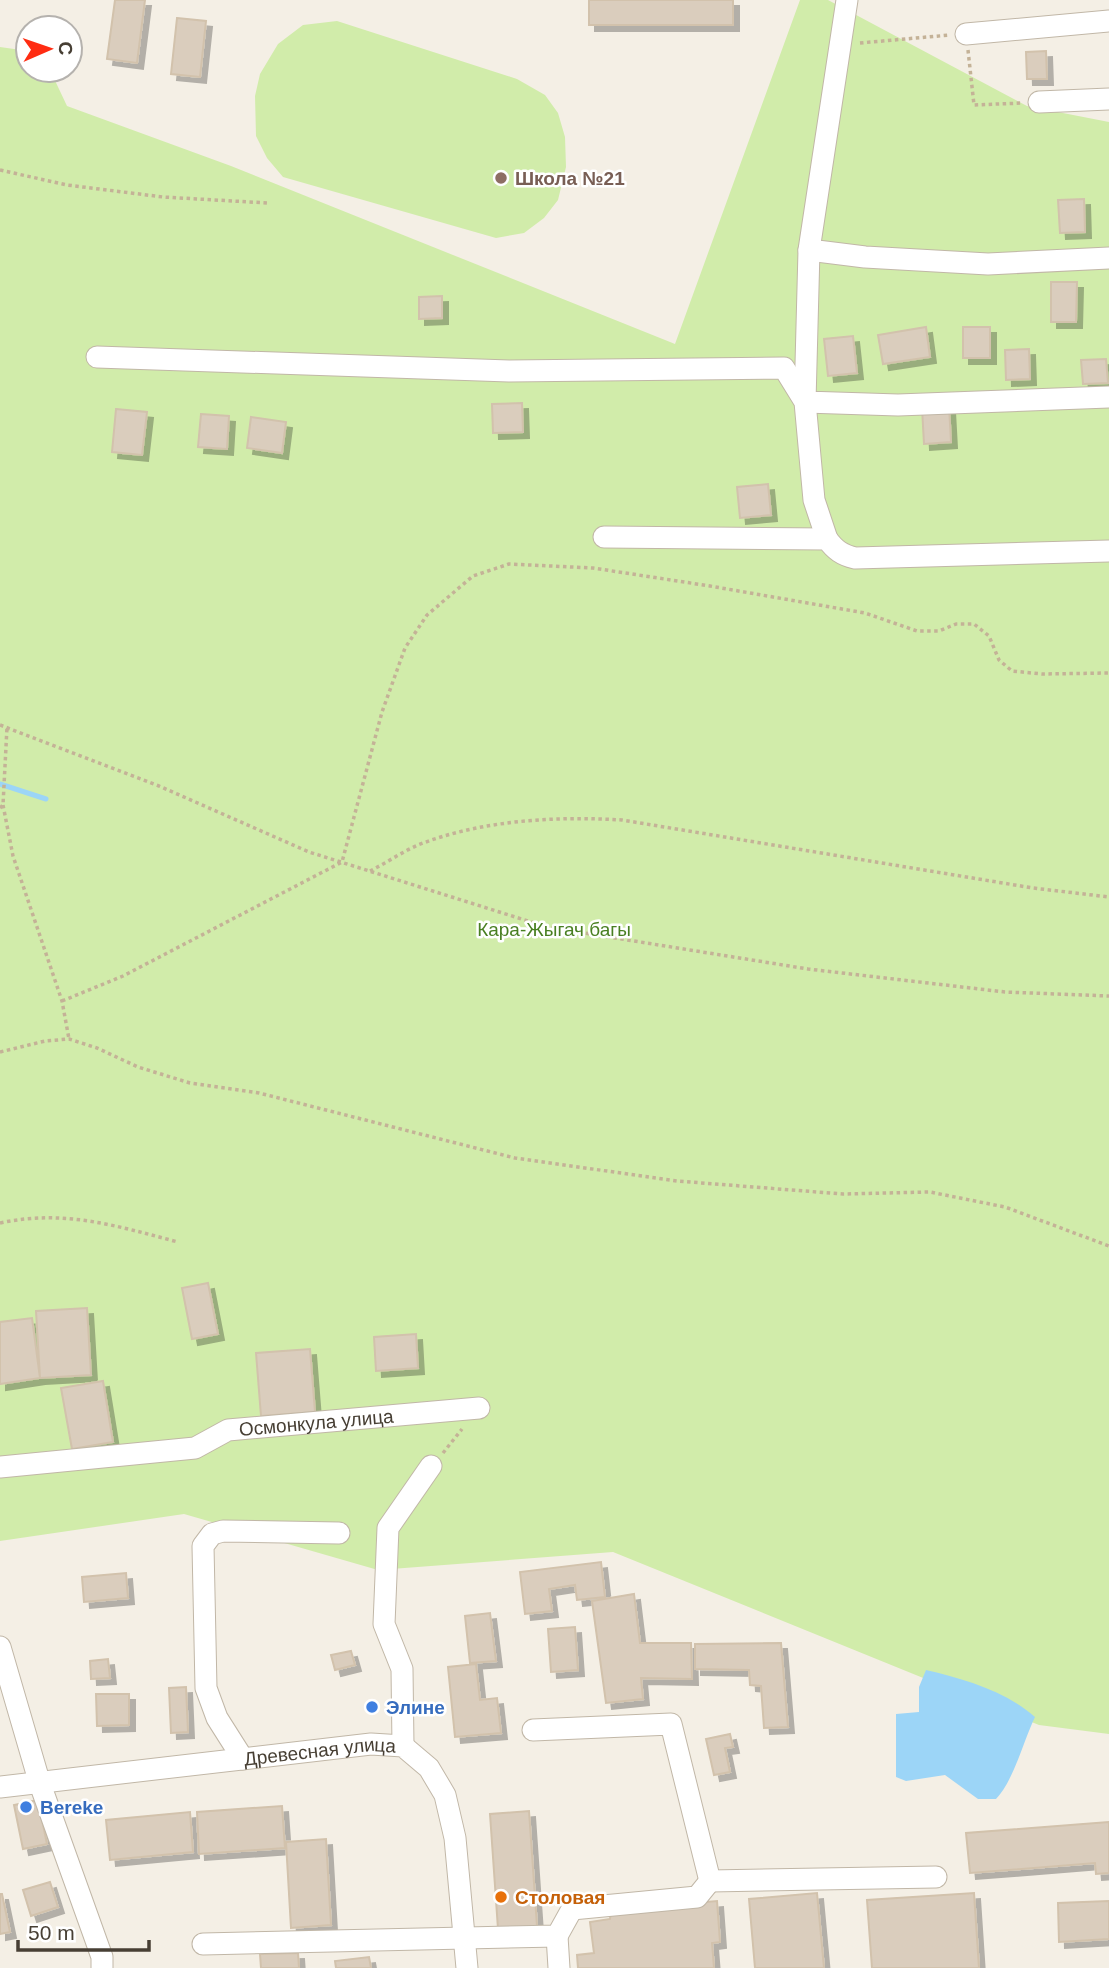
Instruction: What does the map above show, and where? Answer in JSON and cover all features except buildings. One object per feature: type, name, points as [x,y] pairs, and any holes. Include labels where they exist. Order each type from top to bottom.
[{"type":"street","points":[[847,0],[809,250],[806,402],[814,500],[827,539],[835,549],[855,558],[1109,551]]},
{"type":"street","points":[[966,34],[1109,22]]},
{"type":"street","points":[[1039,102],[1109,99]]},
{"type":"street","points":[[809,250],[864,257],[988,264],[1109,258]]},
{"type":"street","points":[[97,357],[509,371],[784,368],[806,402]]},
{"type":"street","points":[[806,402],[898,405],[1109,397]]},
{"type":"street","points":[[604,537],[827,539]]},
{"type":"street","name":"Осмонкула улица","points":[[0,1467],[195,1448],[228,1430],[479,1408]]},
{"type":"street","points":[[403,1746],[402,1669],[384,1624],[388,1528],[431,1466]]},
{"type":"street","points":[[243,1759],[217,1718],[206,1688],[203,1546],[212,1534],[223,1531],[339,1533]]},
{"type":"street","points":[[0,1647],[40,1784],[102,1962]]},
{"type":"street","points":[[533,1730],[671,1724],[710,1881]]},
{"type":"street","name":"Древесная улица","points":[[0,1787],[371,1744],[403,1746],[429,1768],[446,1795],[454,1838],[467,1968]]},
{"type":"street","points":[[559,1968],[557,1936],[572,1909],[697,1897],[710,1881],[936,1877]]},
{"type":"street","points":[[203,1944],[557,1936]]},
{"type":"path","points":[[840,45],[966,34],[974,105],[1039,102]]},
{"type":"path","points":[[0,170],[67,185],[163,197],[268,203]]},
{"type":"path","points":[[62,1001],[123,976],[342,862],[382,712],[405,648],[427,615],[473,576],[509,564],[593,568],[723,588],[865,613],[917,631],[939,631],[956,624],[974,624],[989,636],[999,660],[1012,671],[1042,674],[1109,673]]},
{"type":"path","points":[[0,724],[159,786],[309,852],[547,927],[808,969],[1005,992],[1109,996]]},
{"type":"path","points":[[6,727],[1,806],[13,856],[62,1001],[69,1040]]},
{"type":"path","points":[[370,871],[418,845],[491,825],[574,817],[622,820],[1019,886],[1109,897]]},
{"type":"path","points":[[0,1052],[45,1041],[69,1040],[97,1048],[138,1067],[190,1083],[259,1093],[515,1157],[691,1182],[843,1194],[930,1192],[1005,1208],[1109,1246]]},
{"type":"path","points":[[0,1223],[64,1216],[105,1222],[178,1242]]},
{"type":"path","points":[[431,1466],[479,1408]]},
{"type":"green space","name":"Кара-Жыгач багы","points":[[800,0],[828,0],[1027,106],[1109,122],[1109,1734],[1039,1725],[613,1552],[378,1570],[184,1514],[0,1541],[0,47],[14,49],[14,84],[57,84],[67,106],[231,166],[675,344]]},
{"type":"green space","points":[[337,21],[517,79],[545,95],[558,113],[565,137],[566,167],[558,200],[544,218],[524,233],[496,238],[283,177],[267,158],[256,136],[255,96],[260,74],[278,44],[303,25]]},
{"type":"water","points":[[926,1670],[998,1693],[1035,1717],[1013,1771],[996,1799],[978,1799],[945,1775],[906,1781],[896,1777],[896,1714],[919,1712],[919,1687]]},
{"type":"waterway","points":[[0,784],[46,799]]},
{"type":"place","name":"Школа №21","points":[[501,178]]},
{"type":"place","name":"Элине","points":[[372,1707]]},
{"type":"place","name":"Bereke","points":[[26,1807]]},
{"type":"place","name":"Столовая","points":[[501,1897]]}]
